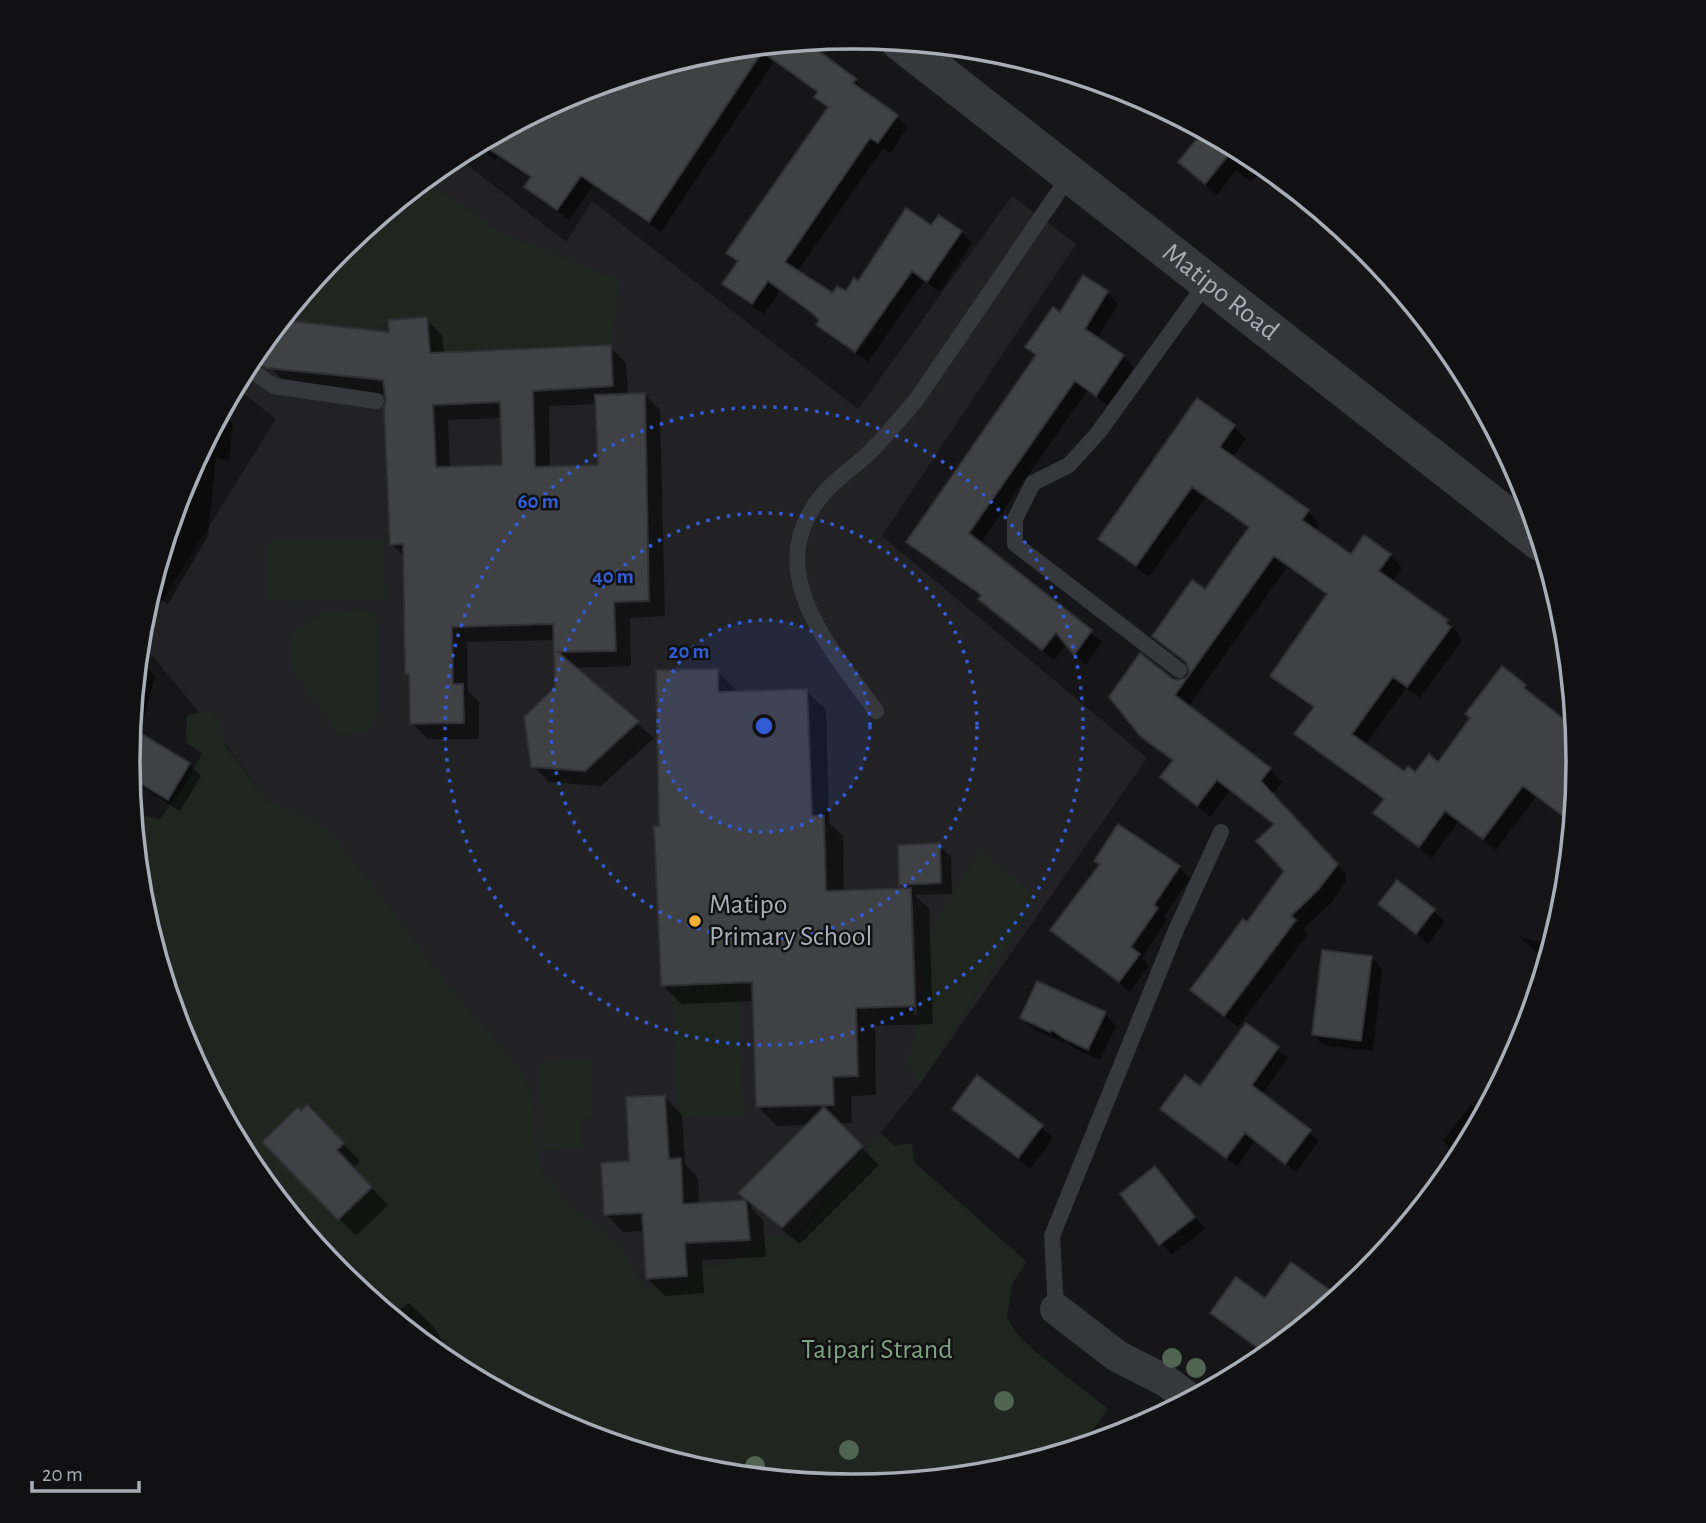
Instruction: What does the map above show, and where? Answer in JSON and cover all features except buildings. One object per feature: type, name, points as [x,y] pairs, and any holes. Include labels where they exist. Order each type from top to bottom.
[{"type":"street","name":"Matipo Road","points":[[913,52],[1528,533]]},
{"type":"street","points":[[1056,1309],[1117,1356],[1166,1381],[1182,1393]]},
{"type":"lane","points":[[876,711],[820,632],[807,609],[798,582],[797,557],[802,534],[810,512],[823,495],[840,476],[890,432],[916,398],[1070,174]]},
{"type":"lane","points":[[1178,670],[1015,544],[1015,519],[1033,483],[1069,465],[1098,433],[1207,282]]},
{"type":"lane","points":[[256,374],[274,386],[376,401]]},
{"type":"lane","points":[[1056,1309],[1052,1236],[1176,930],[1221,832]]},
{"type":"shaded area","name":"Matipo Primary School","points":[[466,164],[566,242],[592,201],[858,409],[1012,196],[1076,244],[882,536],[1147,758],[920,1084],[689,1370],[225,744],[149,652],[157,609],[276,419],[243,394],[288,328],[317,292],[383,226],[419,196]]},
{"type":"green space","points":[[433,186],[500,232],[619,280],[611,345],[431,353],[426,317],[388,320],[376,330],[293,321],[349,258],[383,226]]},
{"type":"green space","points":[[384,540],[385,600],[269,601],[268,541]]},
{"type":"green space","points":[[365,609],[377,618],[378,714],[367,732],[339,735],[293,670],[289,637],[321,613]]},
{"type":"green space","name":"Taipari Strand","points":[[211,709],[221,726],[224,744],[268,802],[300,814],[329,831],[448,986],[519,1068],[533,1099],[541,1170],[566,1203],[620,1246],[644,1287],[680,1288],[695,1268],[728,1264],[769,1236],[795,1239],[825,1202],[832,1185],[847,1174],[880,1133],[895,1146],[912,1143],[914,1162],[1027,1262],[1012,1284],[1007,1318],[1017,1334],[1038,1354],[1108,1409],[1091,1433],[1037,1450],[946,1468],[853,1474],[760,1468],[669,1450],[580,1420],[497,1379],[419,1327],[349,1265],[288,1195],[236,1118],[214,1077],[178,991],[154,901],[143,815],[160,819],[202,754],[186,742],[187,716]]},
{"type":"green space","points":[[980,850],[1037,898],[920,1084],[907,1064],[924,997],[925,939]]},
{"type":"green space","points":[[738,985],[743,1115],[678,1118],[672,988]]},
{"type":"green space","points":[[591,1060],[592,1118],[581,1119],[582,1148],[542,1150],[539,1062]]},
{"type":"place","name":"Matipo Primary School","points":[[695,921]]}]
